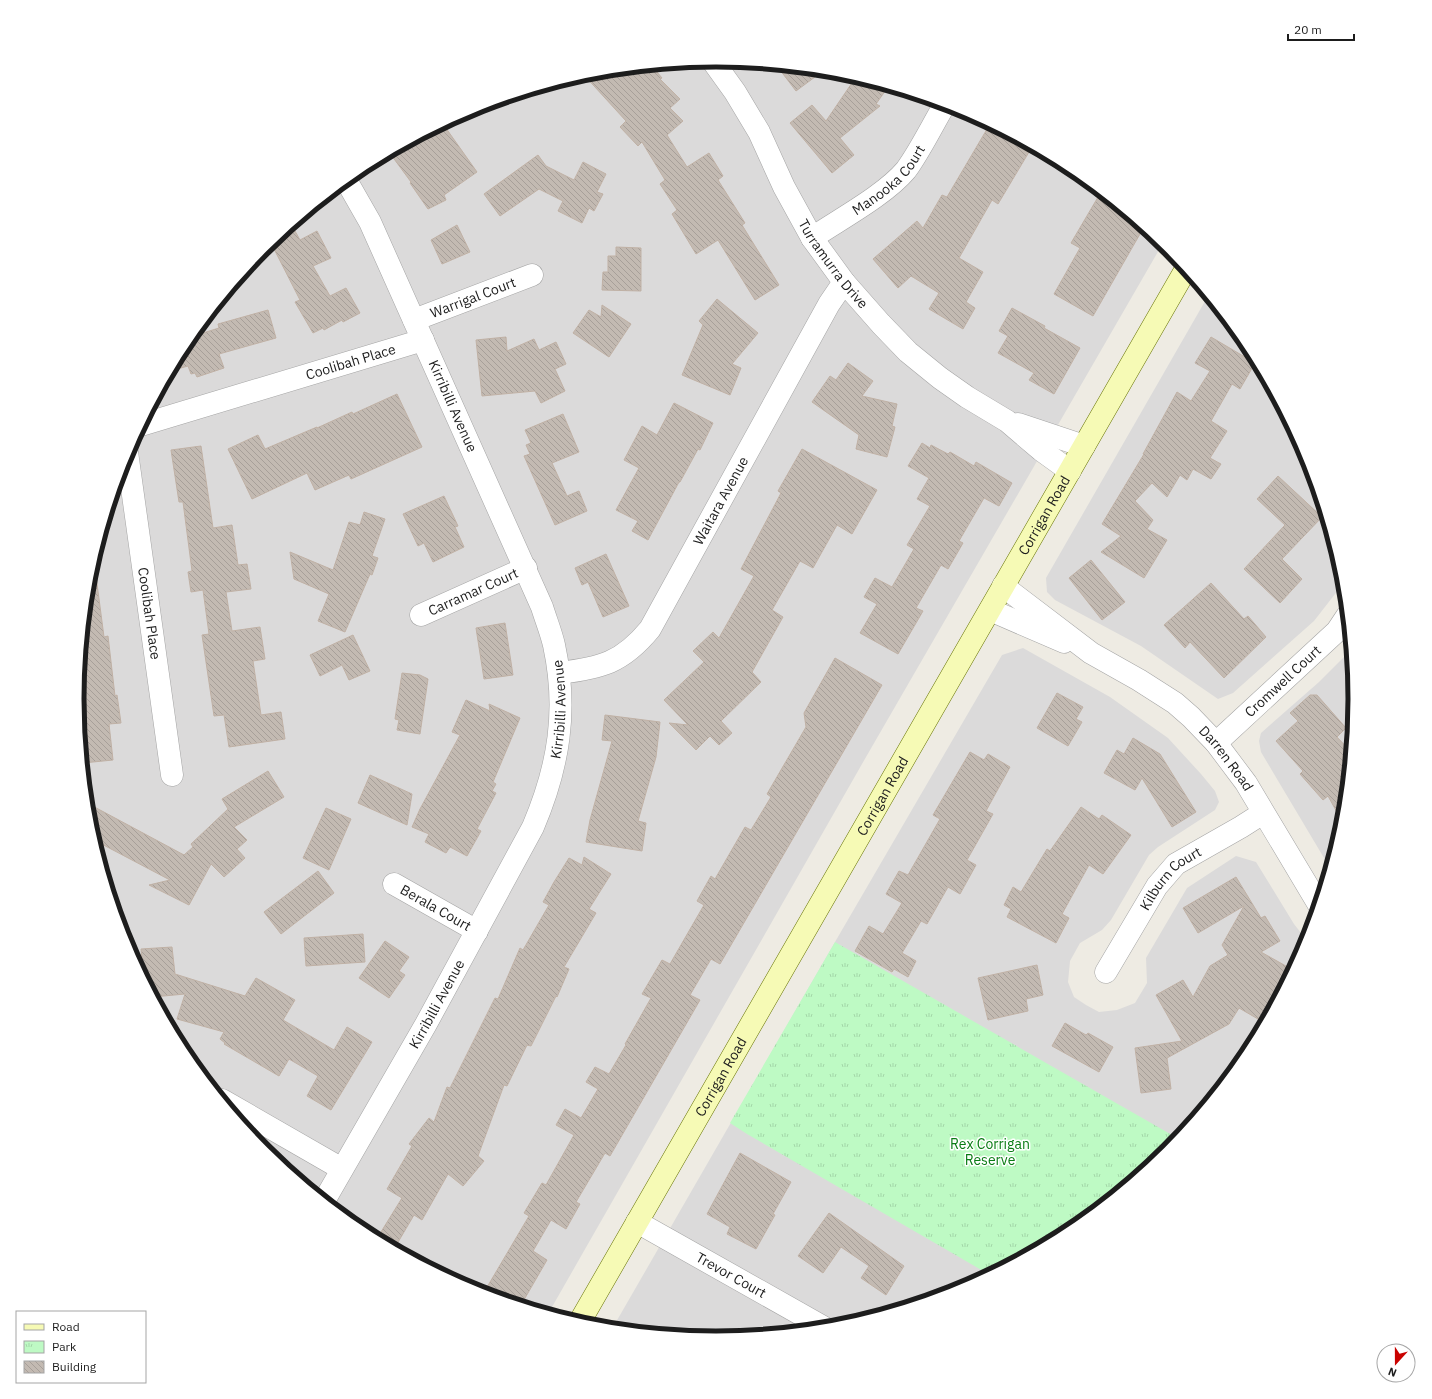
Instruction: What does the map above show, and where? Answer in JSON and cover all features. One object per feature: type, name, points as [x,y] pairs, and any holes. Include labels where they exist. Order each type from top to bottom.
[{"type":"main road","name":"Corrigan Road","points":[[582,1317],[1184,273]]},
{"type":"street","name":"Turramurra Drive","points":[[717,67],[735,92],[759,132],[784,186],[812,238],[844,282],[908,352],[951,386],[1007,421],[1041,450],[1070,471]]},
{"type":"street","name":"Manooka Court","points":[[812,238],[877,195],[901,174],[916,154],[942,109]]},
{"type":"street","name":"Kirribilli Avenue","points":[[326,1197],[426,1024],[532,826],[543,803],[552,775],[558,747],[561,720],[559,673],[554,644],[542,607],[526,568],[370,222],[349,185]]},
{"type":"street","name":"Warrigal Court","points":[[414,320],[532,275]]},
{"type":"street","name":"Waitara Avenue","points":[[559,673],[601,666],[616,660],[628,653],[650,629],[829,304],[844,282]]},
{"type":"street","name":"Coolibah Place","points":[[148,423],[423,340]]},
{"type":"street","name":"Turramurra Drive","points":[[1007,421],[1084,446]]},
{"type":"street","name":"Coolibah Place","points":[[129,465],[172,775]]},
{"type":"street","name":"Carramar Court","points":[[421,615],[526,568]]},
{"type":"street","name":"Darren Road","points":[[1003,586],[1091,653]]},
{"type":"street","name":"Darren Road","points":[[990,610],[1017,623],[1091,653],[1139,680],[1175,703],[1191,717],[1216,743],[1246,783],[1316,900]]},
{"type":"street","name":"Cromwell Court","points":[[1216,743],[1337,631],[1343,621]]},
{"type":"street","name":"Kilburn Court","points":[[1106,972],[1157,886],[1176,864],[1263,813]]},
{"type":"street","name":"Berala Court","points":[[394,884],[477,931]]},
{"type":"street","points":[[230,1105],[342,1169]]},
{"type":"street","name":"Trevor Court","points":[[638,1222],[818,1324]]},
{"type":"shaded area","points":[[675,68],[757,68],[799,72],[839,79],[880,89],[919,101],[958,115],[996,132],[1032,152],[1101,198],[1133,224],[1160,249],[866,757],[551,1310],[513,1298],[474,1284],[436,1267],[400,1247],[331,1201],[299,1175],[240,1117],[214,1085],[168,1016],[149,979],[132,942],[117,903],[105,863],[89,782],[85,741],[85,658],[89,617],[105,536],[117,496],[132,457],[168,383],[214,314],[240,282],[299,224],[331,198],[400,152],[436,132],[474,115],[552,89],[593,79],[633,72]]},
{"type":"shaded area","points":[[1206,299],[1242,348],[1264,383],[1300,457],[1315,496],[1327,536],[1338,590],[1314,621],[1233,693],[1218,699],[1141,646],[1055,600],[1047,592],[1046,578]]},
{"type":"shaded area","points":[[1023,648],[1110,697],[1168,738],[1215,791],[1219,802],[1215,810],[1158,847],[1149,855],[1111,920],[1102,930],[1080,943],[1070,961],[1068,982],[1074,997],[1099,1012],[1117,1010],[1135,1003],[1147,983],[1146,958],[1187,888],[1236,856],[1256,862],[1294,924],[1303,935],[1264,1016],[1218,1085],[1192,1117],[1163,1147],[1133,1175],[1101,1201],[1032,1247],[996,1267],[958,1284],[880,1310],[839,1320],[799,1327],[757,1331],[716,1332],[675,1331],[615,1324],[835,942],[1002,655]]},
{"type":"shaded area","points":[[1347,654],[1347,741],[1343,782],[1327,863],[1261,752],[1259,741],[1261,733],[1319,682]]},
{"type":"green space","name":"Rex Corrigan Reserve","points":[[835,942],[1174,1136],[1133,1175],[1101,1201],[1032,1247],[985,1272],[730,1123]]},
{"type":"building","points":[[655,70],[662,78],[660,79],[680,99],[670,108],[683,121],[667,135],[687,167],[709,153],[723,176],[718,180],[745,223],[742,225],[779,285],[755,300],[718,240],[696,254],[672,214],[677,210],[660,184],[665,180],[642,142],[638,146],[620,127],[626,121],[589,80],[633,72]]},
{"type":"building","points":[[780,70],[817,75],[796,91]]},
{"type":"building","points":[[852,82],[885,91],[876,104],[880,106],[840,138],[854,155],[832,173],[790,123],[812,105],[826,121]]},
{"type":"building","points":[[446,128],[477,172],[444,195],[446,200],[428,209],[410,183],[411,182],[392,157]]},
{"type":"building","points":[[988,128],[1030,151],[998,204],[992,200],[959,258],[983,272],[966,302],[975,308],[963,329],[929,309],[939,293],[911,276],[898,288],[873,259],[917,221],[923,228],[942,195],[947,197]]},
{"type":"building","points":[[538,155],[546,166],[574,180],[583,162],[606,174],[597,192],[603,194],[594,211],[589,208],[582,223],[558,211],[563,201],[539,189],[500,216],[484,194]]},
{"type":"building","points":[[1099,196],[1141,232],[1093,316],[1054,294],[1080,248],[1071,243]]},
{"type":"building","points":[[457,225],[470,252],[442,264],[431,240]]},
{"type":"building","points":[[295,231],[300,240],[317,231],[331,258],[313,266],[330,296],[346,288],[360,313],[343,322],[342,320],[324,330],[323,328],[313,333],[295,302],[300,300],[273,248],[287,235]]},
{"type":"building","points":[[616,247],[641,248],[641,291],[602,290],[603,272],[608,272],[608,256],[616,256]]},
{"type":"building","points":[[717,299],[758,333],[732,364],[741,368],[730,395],[682,375],[703,325],[699,321]]},
{"type":"building","points":[[602,305],[631,324],[609,357],[573,333],[589,310],[601,317]]},
{"type":"building","points":[[1012,308],[1045,326],[1044,328],[1080,348],[1054,394],[1029,380],[1034,373],[998,353],[1008,336],[999,331]]},
{"type":"building","points":[[268,310],[276,338],[219,354],[224,368],[197,377],[195,373],[191,374],[188,366],[177,369],[200,334],[219,328],[218,324]]},
{"type":"building","points":[[506,337],[507,351],[534,339],[539,350],[556,342],[566,364],[555,369],[565,391],[541,403],[535,391],[482,396],[476,340]]},
{"type":"building","points":[[1211,337],[1249,360],[1253,366],[1240,389],[1232,384],[1211,421],[1227,431],[1210,458],[1221,464],[1211,479],[1193,469],[1187,480],[1180,475],[1167,497],[1152,483],[1135,501],[1153,520],[1147,529],[1167,540],[1144,578],[1101,552],[1121,536],[1102,524],[1144,454],[1177,392],[1191,401],[1210,371],[1195,363]]},
{"type":"building","points":[[848,363],[873,381],[862,396],[897,404],[892,426],[895,427],[887,457],[856,449],[859,435],[812,402],[830,376],[836,380]]},
{"type":"building","points":[[397,394],[422,447],[351,479],[349,475],[315,490],[307,473],[252,499],[228,449],[258,435],[265,449],[352,412],[353,414]]},
{"type":"building","points":[[674,403],[713,423],[700,450],[698,449],[648,540],[632,531],[638,521],[616,510],[639,468],[624,460],[642,426],[657,435]]},
{"type":"building","points":[[563,414],[579,452],[552,463],[567,496],[579,491],[587,511],[555,525],[524,456],[530,454],[526,445],[531,443],[525,430]]},
{"type":"building","points":[[922,443],[930,448],[931,445],[948,454],[950,452],[974,466],[976,462],[1012,483],[999,506],[984,498],[959,541],[963,543],[948,569],[941,565],[916,608],[923,611],[898,654],[860,633],[877,604],[864,597],[875,578],[892,587],[914,549],[907,545],[930,506],[917,499],[929,478],[908,466]]},
{"type":"building","points":[[201,446],[213,528],[232,525],[238,565],[247,564],[251,589],[226,592],[232,631],[260,627],[265,659],[253,661],[261,715],[281,712],[285,739],[229,747],[224,715],[214,716],[202,635],[209,634],[203,590],[191,592],[188,572],[192,571],[183,502],[179,502],[171,450]]},
{"type":"building","points":[[802,449],[877,490],[852,534],[837,525],[813,568],[800,561],[772,610],[783,617],[752,672],[761,682],[721,721],[732,733],[719,745],[710,736],[696,750],[669,723],[688,725],[664,700],[704,662],[693,651],[713,632],[719,638],[754,576],[741,569],[781,493],[778,491]]},
{"type":"building","points":[[1278,476],[1321,518],[1282,559],[1302,579],[1280,603],[1244,569],[1285,525],[1257,499]]},
{"type":"building","points":[[444,496],[458,526],[455,527],[464,547],[433,562],[424,543],[418,546],[403,514]]},
{"type":"building","points":[[364,512],[385,519],[372,556],[378,558],[372,575],[370,574],[345,632],[318,621],[329,594],[294,579],[290,552],[333,570],[349,522],[360,525]]},
{"type":"building","points":[[606,554],[629,606],[603,617],[588,582],[582,585],[575,568]]},
{"type":"building","points":[[1091,560],[1125,602],[1102,620],[1069,578]]},
{"type":"building","points":[[96,576],[104,637],[108,636],[115,696],[117,695],[121,723],[109,724],[113,760],[87,763],[85,741],[85,658],[89,617]]},
{"type":"building","points":[[1211,583],[1244,619],[1248,616],[1266,637],[1224,678],[1190,642],[1185,648],[1164,625]]},
{"type":"building","points":[[505,623],[513,675],[484,679],[476,628]]},
{"type":"building","points":[[353,635],[370,671],[349,680],[342,665],[320,676],[310,655]]},
{"type":"building","points":[[835,658],[882,685],[720,964],[711,959],[690,995],[700,1000],[610,1156],[605,1153],[576,1202],[580,1204],[566,1229],[551,1220],[533,1251],[547,1260],[523,1301],[486,1288],[529,1216],[524,1213],[542,1183],[546,1185],[574,1135],[556,1125],[565,1109],[581,1118],[598,1089],[586,1082],[595,1067],[609,1074],[651,998],[642,994],[662,960],[670,964],[704,905],[697,901],[711,876],[715,879],[745,827],[751,830],[771,797],[767,794],[806,727],[804,713]]},
{"type":"building","points":[[402,673],[420,675],[428,679],[420,734],[397,730],[399,720],[395,719]]},
{"type":"building","points":[[1057,693],[1083,707],[1076,719],[1082,722],[1068,746],[1037,728]]},
{"type":"building","points":[[1310,695],[1317,695],[1346,728],[1337,737],[1346,747],[1338,813],[1328,796],[1323,800],[1300,774],[1303,771],[1276,741],[1298,721],[1290,713]]},
{"type":"building","points":[[466,700],[490,711],[489,704],[520,718],[493,782],[496,784],[492,791],[496,793],[477,829],[481,831],[467,856],[450,847],[446,853],[425,842],[429,834],[412,827],[420,809],[460,735],[452,732]]},
{"type":"building","points":[[605,715],[660,722],[656,757],[638,821],[646,823],[642,851],[586,842],[590,820],[612,741],[602,740]]},
{"type":"building","points":[[1133,738],[1160,754],[1196,812],[1172,827],[1142,778],[1135,790],[1104,773],[1117,750],[1124,754]]},
{"type":"building","points":[[970,752],[984,760],[988,754],[1010,767],[986,811],[993,814],[967,860],[976,865],[960,894],[948,887],[927,924],[921,921],[902,953],[916,961],[908,977],[894,969],[892,972],[855,951],[869,926],[883,934],[902,903],[886,894],[899,871],[908,875],[940,819],[933,815]]},
{"type":"building","points":[[268,771],[284,797],[234,827],[247,840],[237,849],[245,858],[224,877],[211,864],[189,905],[149,885],[170,880],[101,843],[93,806],[184,855],[193,847],[191,844],[228,809],[222,799]]},
{"type":"building","points":[[370,775],[412,794],[407,825],[358,803]]},
{"type":"building","points":[[1081,807],[1099,819],[1102,815],[1131,835],[1103,874],[1089,865],[1062,914],[1069,918],[1056,943],[1007,917],[1011,909],[1004,905],[1013,887],[1021,892],[1047,849],[1050,851]]},
{"type":"building","points":[[326,808],[351,819],[329,870],[303,858]]},
{"type":"building","points":[[584,857],[611,874],[589,909],[596,913],[564,967],[569,969],[557,997],[556,996],[531,1046],[527,1045],[507,1086],[504,1085],[478,1156],[484,1161],[463,1186],[448,1174],[422,1220],[414,1215],[396,1245],[380,1234],[402,1198],[387,1189],[412,1146],[409,1144],[429,1118],[434,1122],[447,1087],[450,1088],[495,998],[498,999],[520,948],[523,950],[549,905],[543,902],[554,882],[569,858],[582,865]]},
{"type":"building","points":[[318,871],[334,893],[281,934],[264,912]]},
{"type":"building","points":[[1236,877],[1261,918],[1265,916],[1280,941],[1261,952],[1288,967],[1261,1021],[1239,1008],[1229,1024],[1167,1058],[1171,1089],[1141,1093],[1135,1048],[1182,1041],[1156,995],[1183,980],[1193,997],[1210,966],[1228,955],[1222,945],[1244,906],[1198,933],[1183,908]]},
{"type":"building","points":[[363,934],[365,962],[306,966],[304,938]]},
{"type":"building","points":[[385,941],[409,957],[399,971],[405,975],[389,998],[359,978]]},
{"type":"building","points":[[172,947],[175,974],[245,996],[256,978],[295,1000],[283,1020],[334,1050],[347,1027],[372,1042],[331,1110],[307,1096],[318,1076],[289,1059],[279,1076],[224,1044],[225,1043],[220,1039],[224,1032],[177,1019],[185,994],[158,997],[143,965],[141,949]]},
{"type":"building","points":[[1037,965],[1043,995],[1026,999],[1028,1011],[988,1020],[978,978]]},
{"type":"building","points":[[1065,1023],[1086,1035],[1088,1033],[1113,1047],[1099,1072],[1052,1046]]},
{"type":"building","points":[[740,1153],[791,1182],[756,1249],[727,1234],[730,1227],[707,1214]]},
{"type":"building","points":[[829,1213],[904,1266],[886,1295],[861,1278],[869,1266],[841,1247],[823,1273],[798,1256]]}]
